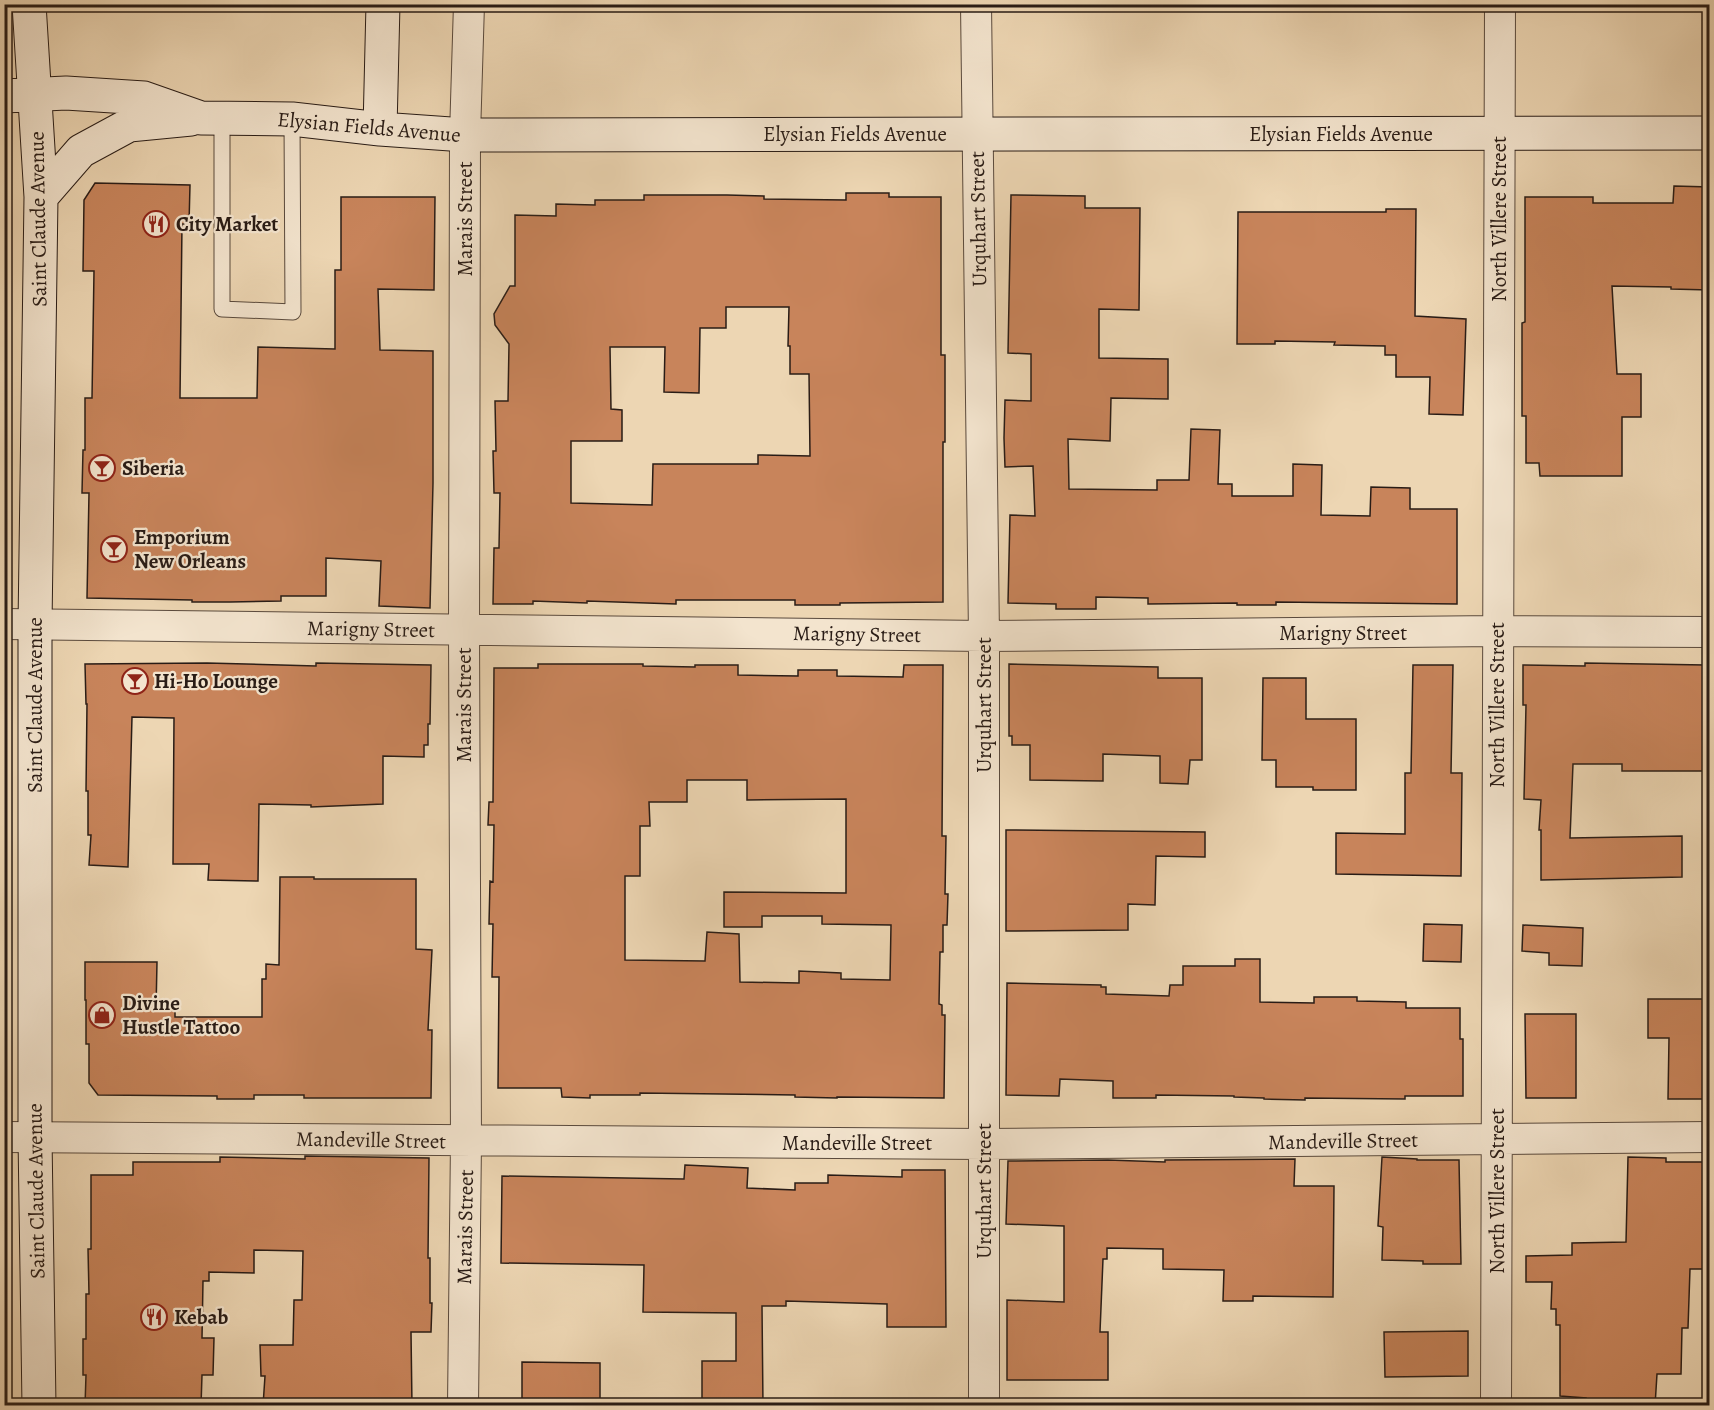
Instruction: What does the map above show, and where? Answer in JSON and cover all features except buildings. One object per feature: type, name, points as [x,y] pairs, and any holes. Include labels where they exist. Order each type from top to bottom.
[{"type":"main road","name":"Saint Claude Avenue","points":[[29,4],[19,95],[37,122],[41,197],[20,624],[20,1137],[39,1406]]},
{"type":"main road","points":[[380,129],[383,4]]},
{"type":"main road","name":"Elysian Fields Avenue","points":[[19,95],[66,93],[144,98],[211,118],[292,119],[380,129],[465,135],[1710,133]]},
{"type":"main road","points":[[41,197],[81,151],[129,125],[211,118]]},
{"type":"street","name":"Marais Street","points":[[463,1406],[466,1141],[465,135],[469,4]]},
{"type":"street","name":"Urquhart Street","points":[[976,4],[984,636],[984,1406]]},
{"type":"street","name":"North Villere Street","points":[[1496,1406],[1500,4]]},
{"type":"street","name":"Marigny Street","points":[[20,624],[984,636],[1497,631],[1710,632]]},
{"type":"street","name":"Mandeville Street","points":[[20,1137],[984,1144],[1710,1137]]},
{"type":"lane","points":[[211,118],[222,309],[293,312],[292,119]]},
{"type":"place","name":"City Market","points":[[156,224]]},
{"type":"place","name":"Siberia","points":[[102,468]]},
{"type":"place","name":"Emporium New Orleans","points":[[114,549]]},
{"type":"place","name":"Hi-Ho Lounge","points":[[135,681]]},
{"type":"place","name":"Divine Hustle Tattoo","points":[[102,1015]]},
{"type":"place","name":"Kebab","points":[[154,1317]]}]
